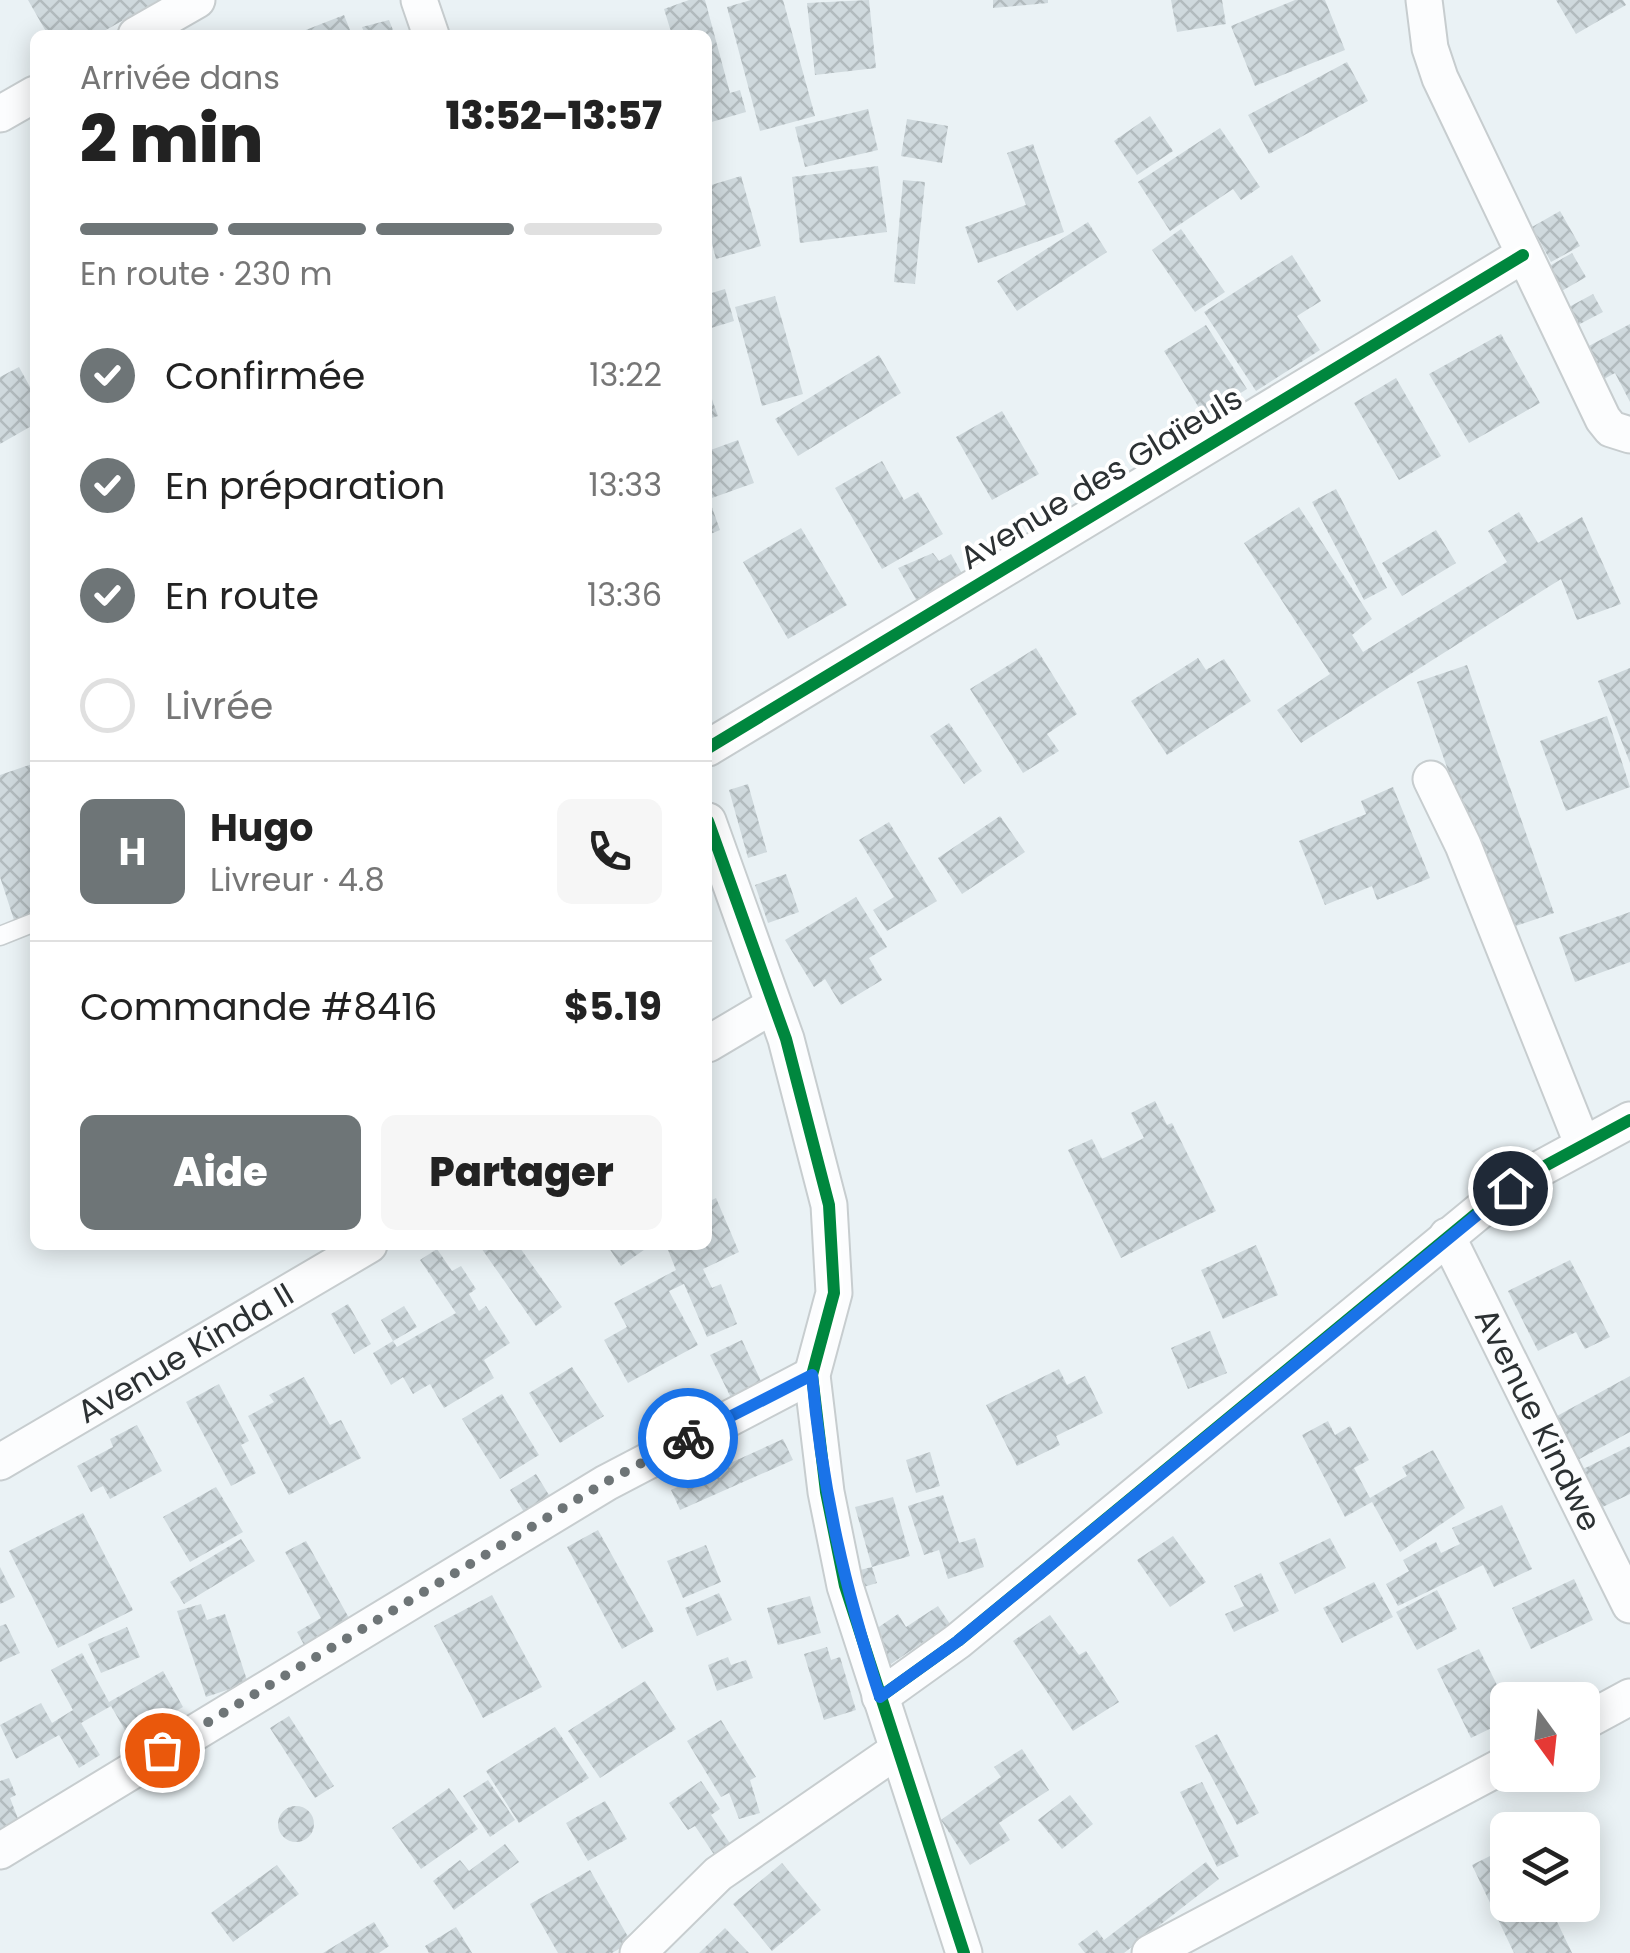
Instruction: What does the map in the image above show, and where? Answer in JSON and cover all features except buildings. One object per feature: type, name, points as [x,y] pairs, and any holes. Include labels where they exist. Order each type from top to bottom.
[{"type":"street","points":[[145,30],[196,0]]},
{"type":"street","points":[[419,0],[429,30]]},
{"type":"street","points":[[1431,4],[1440,78],[1522,256],[1603,419],[1611,429],[1630,435]]},
{"type":"street","points":[[0,114],[30,97]]},
{"type":"street","name":"Avenue des Glaïeuls","points":[[712,746],[1522,256]]},
{"type":"street","points":[[1431,779],[1464,845],[1582,1143]]},
{"type":"street","points":[[712,832],[786,1039],[830,1205],[834,1292],[812,1375],[826,1492],[844,1586],[964,1953]]},
{"type":"street","points":[[712,1042],[772,1006]]},
{"type":"street","points":[[880,1697],[958,1641],[1355,1318],[1447,1236],[1532,1172],[1630,1120]]},
{"type":"street","name":"Avenue Kindwe","points":[[1447,1236],[1630,1604]]},
{"type":"street","name":"Avenue Kinda II","points":[[0,1462],[360,1250]]},
{"type":"street","points":[[0,1851],[606,1482],[812,1375]]},
{"type":"street","points":[[1600,1714],[1630,1698]]},
{"type":"street","points":[[638,1953],[718,1874],[896,1751]]},
{"type":"street","points":[[1150,1953],[1490,1772]]},
{"type":"lane","points":[[0,936],[30,924]]},
{"type":"cycle path","points":[[712,746],[1523,255]]},
{"type":"cycle path","points":[[712,832],[786,1039],[829,1205],[834,1293],[812,1375],[826,1492],[845,1586],[964,1953]]},
{"type":"cycle path","points":[[880,1697],[958,1641],[1488,1204],[1532,1173],[1630,1120]]},
{"type":"way so far","points":[[162,1750],[606,1482],[688,1438]]},
{"type":"route","points":[[688,1438],[812,1375],[817,1434],[844,1586],[880,1697],[958,1641],[1510,1188]]}]
